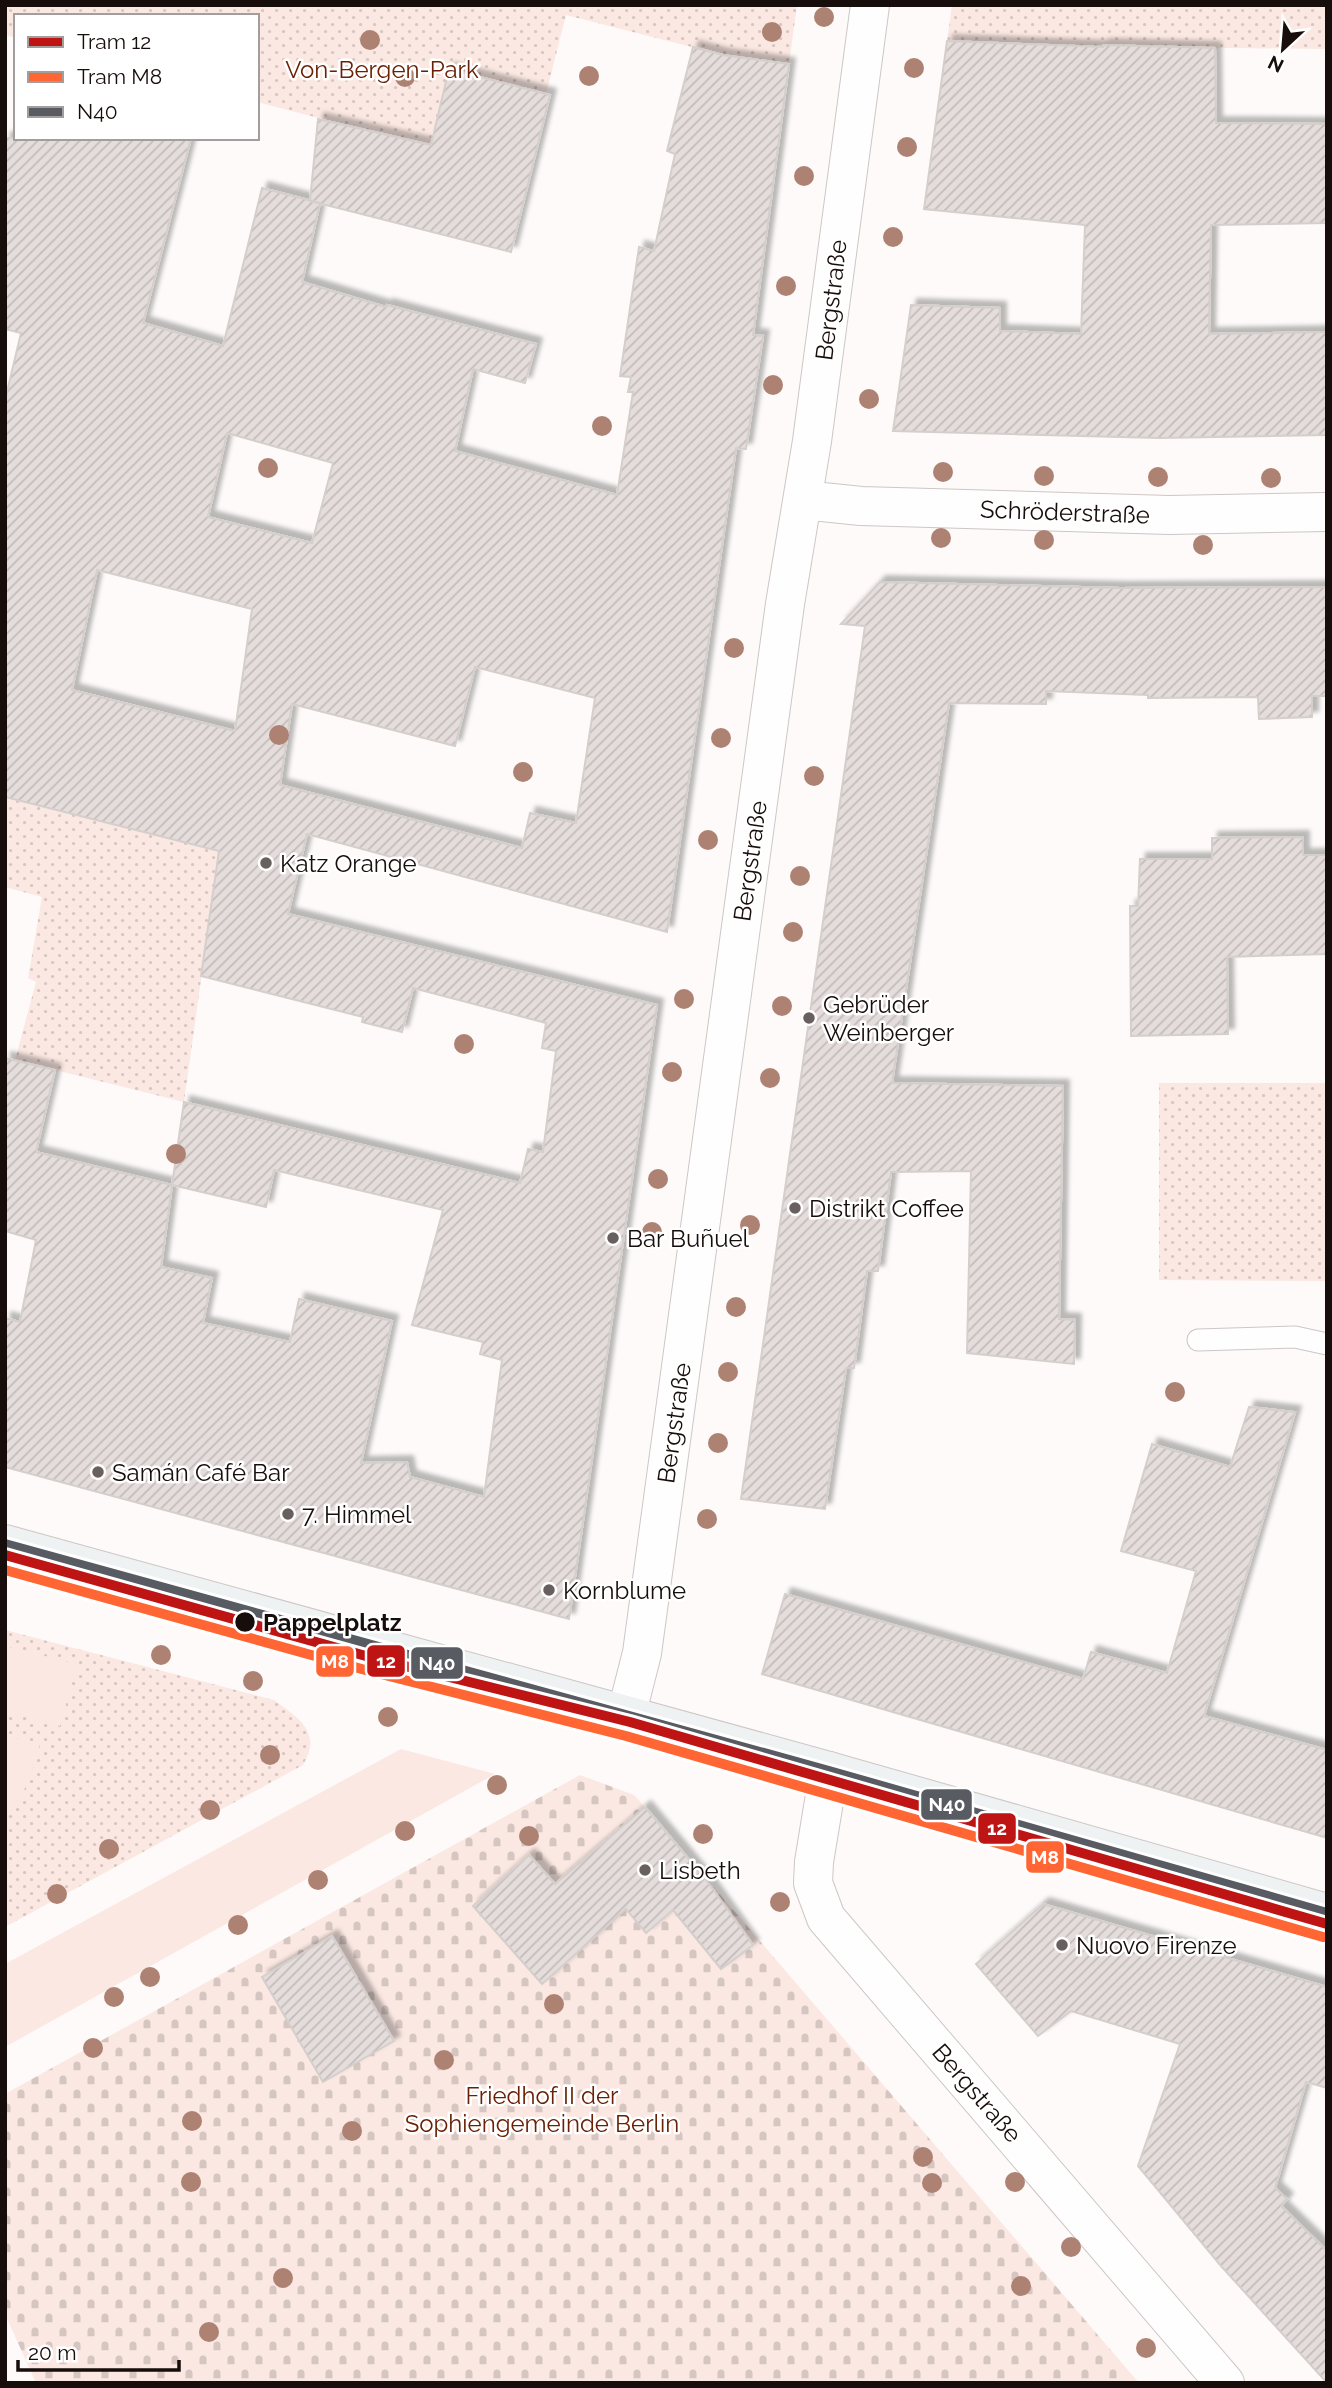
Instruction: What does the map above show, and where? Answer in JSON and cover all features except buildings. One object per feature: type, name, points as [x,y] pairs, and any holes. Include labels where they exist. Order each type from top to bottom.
[{"type":"street","name":"Bergstraße","points":[[626,1716],[642,1653],[785,604],[803,500],[870,5]]},
{"type":"street","name":"Schröderstraße","points":[[803,500],[861,506],[1169,516],[1327,512]]},
{"type":"street","points":[[5,1544],[829,1771],[1327,1913]]},
{"type":"street","name":"Bergstraße","points":[[829,1771],[814,1861],[813,1883],[826,1918],[1225,2383]]},
{"type":"lane","points":[[1198,1340],[1295,1337],[1327,1345]]},
{"type":"green space","name":"Von-Bergen-Park","points":[[5,5],[797,5],[789,64],[723,55],[566,15],[546,94],[449,69],[430,147],[259,103],[259,14],[14,14],[14,37],[5,35]]},
{"type":"green space","points":[[952,5],[1327,5],[1327,49],[1055,46],[947,41]]},
{"type":"green space","points":[[5,798],[219,851],[184,1102],[15,1060],[36,982],[28,978],[42,897],[5,887]]},
{"type":"green space","points":[[1159,1083],[1327,1083],[1327,1281],[1159,1280]]},
{"type":"green space","name":"Pappelplatz","points":[[5,1630],[274,1700],[299,1720],[309,1735],[308,1753],[303,1765],[5,1927]]},
{"type":"green space","points":[[5,1646],[77,1664],[60,1726],[5,1712]]},
{"type":"green space","points":[[5,1735],[40,1744],[24,1790],[13,1806],[5,1812]]},
{"type":"green space","points":[[401,1749],[495,1774],[5,2047],[5,1964]]},
{"type":"green space","name":"Friedhof II der Sophiengemeinde Berlin","points":[[580,1775],[634,1795],[1139,2383],[36,2383],[5,2314],[5,2094]]},
{"type":"tram line","name":"12","points":[[5,1555],[373,1658],[630,1722],[1327,1924]]},
{"type":"tram line","name":"M8","points":[[5,1570],[369,1671],[626,1736],[1323,1937]]},
{"type":"transit line","name":"N40","points":[[5,1544],[829,1771],[1327,1913]]},
{"type":"place","name":"Katz Orange","points":[[266,863]]},
{"type":"place","name":"Gebrüder Weinberger","points":[[809,1018]]},
{"type":"place","name":"Distrikt Coffee","points":[[795,1208]]},
{"type":"place","name":"Bar Buñuel","points":[[613,1238]]},
{"type":"place","name":"Samán Café Bar","points":[[98,1472]]},
{"type":"place","name":"7. Himmel","points":[[288,1514]]},
{"type":"place","name":"Kornblume","points":[[549,1590]]},
{"type":"place","name":"Pappelplatz","points":[[245,1622]]},
{"type":"place","name":"Lisbeth","points":[[645,1870]]},
{"type":"place","name":"Nuovo Firenze","points":[[1062,1945]]}]
